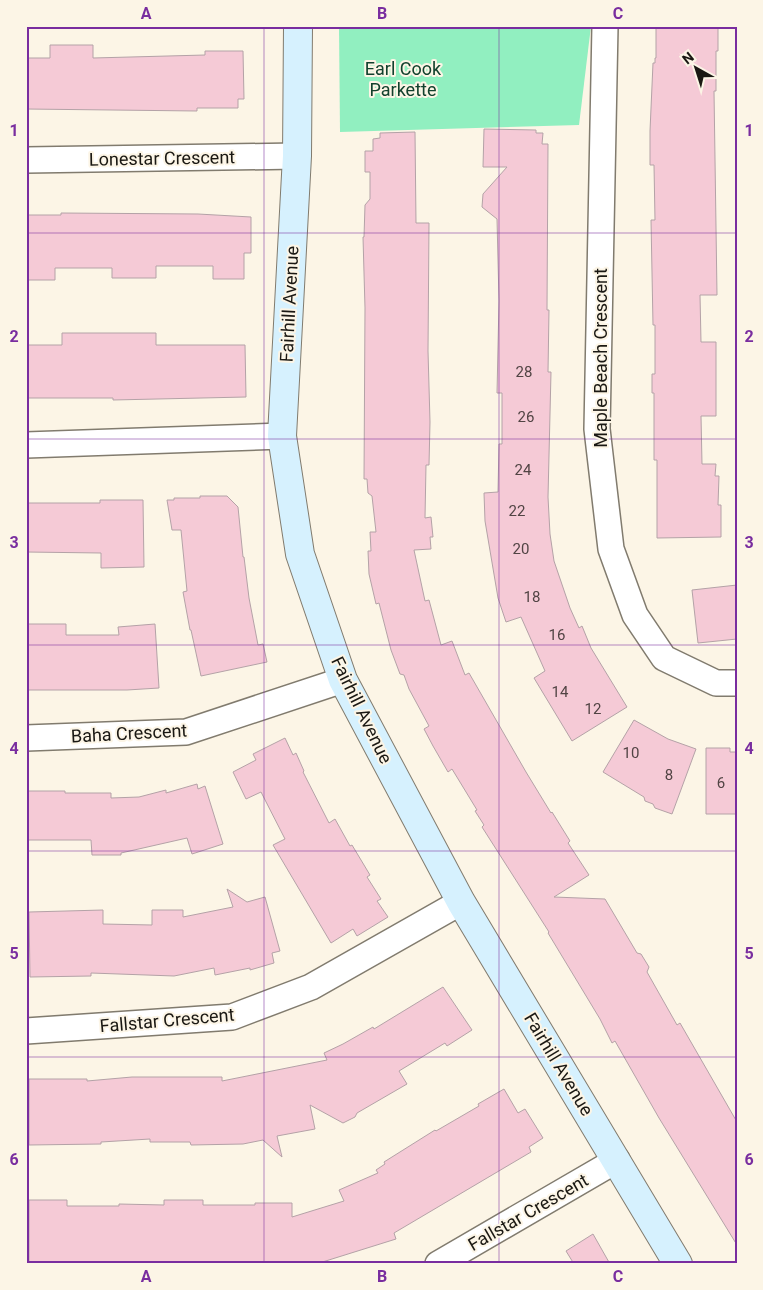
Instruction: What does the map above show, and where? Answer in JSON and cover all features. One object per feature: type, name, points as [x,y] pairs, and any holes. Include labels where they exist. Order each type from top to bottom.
[{"type":"street","name":"Fairhill Avenue","points":[[298,26],[298,156],[282,436],[300,554],[343,680],[461,902],[678,1264]]},
{"type":"street","name":"Maple Beach Crescent","points":[[605,26],[597,429],[611,549],[635,615],[664,658],[716,683],[737,683]]},
{"type":"street","name":"Lonestar Crescent","points":[[26,160],[298,156]]},
{"type":"street","points":[[26,445],[282,436]]},
{"type":"street","name":"Baha Crescent","points":[[26,738],[186,732],[343,680]]},
{"type":"street","name":"Fallstar Crescent","points":[[26,1031],[232,1017],[311,987],[461,902]]},
{"type":"street","name":"Fallstar Crescent","points":[[438,1264],[617,1160]]},
{"type":"green space","name":"Earl Cook Parkette","points":[[339,26],[591,26],[579,125],[340,132]]},
{"type":"building","points":[[656,26],[718,26],[716,91],[714,91],[717,295],[700,295],[701,342],[716,342],[716,416],[701,416],[702,464],[716,464],[715,476],[719,476],[718,505],[721,505],[721,537],[657,538],[657,460],[654,460],[654,393],[652,393],[652,374],[655,374],[651,220],[655,220],[654,165],[650,165]]},
{"type":"building","points":[[50,45],[93,45],[93,58],[205,55],[205,51],[243,51],[244,99],[238,99],[238,108],[197,108],[197,111],[26,109],[26,58],[50,58]]},
{"type":"building","points":[[484,129],[536,130],[536,133],[543,133],[542,144],[548,144],[547,310],[549,310],[548,372],[551,372],[548,497],[550,534],[554,561],[570,608],[579,628],[582,626],[591,648],[627,707],[572,741],[534,678],[545,671],[521,617],[506,622],[498,598],[485,521],[484,493],[498,492],[499,444],[502,444],[502,393],[497,393],[499,301],[497,219],[482,207],[483,194],[507,167],[483,167]]},
{"type":"building","points":[[415,132],[416,223],[429,223],[428,351],[430,422],[429,465],[426,465],[425,518],[431,517],[433,537],[430,537],[431,549],[414,550],[425,601],[429,600],[441,645],[452,641],[465,675],[469,673],[526,772],[570,841],[568,843],[589,875],[554,897],[605,899],[637,953],[641,954],[649,967],[647,972],[677,1025],[680,1023],[737,1122],[737,1245],[659,1118],[615,1041],[612,1043],[549,932],[482,827],[484,825],[475,811],[477,810],[452,769],[448,772],[433,746],[424,729],[429,726],[409,689],[404,675],[400,674],[391,650],[379,603],[376,604],[369,574],[368,551],[371,551],[370,532],[376,532],[372,496],[368,493],[367,479],[364,479],[365,308],[363,237],[365,205],[370,199],[370,172],[365,172],[365,151],[373,151],[373,139],[380,138],[380,133]]},
{"type":"building","points":[[61,213],[198,214],[251,217],[251,253],[244,253],[244,279],[213,279],[213,266],[156,266],[156,278],[112,278],[112,268],[55,268],[55,280],[26,280],[26,215],[61,215]]},
{"type":"building","points":[[62,333],[156,333],[156,345],[245,345],[246,397],[113,400],[113,398],[26,398],[26,345],[62,345]]},
{"type":"building","points":[[200,496],[227,496],[238,507],[249,598],[258,645],[263,644],[267,662],[201,676],[183,592],[187,591],[181,530],[172,530],[167,500],[174,500],[174,498],[200,498]]},
{"type":"building","points":[[100,500],[143,500],[144,567],[101,568],[101,553],[26,552],[26,503],[100,503]]},
{"type":"building","points":[[737,585],[737,639],[698,643],[692,590]]},
{"type":"building","points":[[28,624],[66,624],[66,635],[119,635],[118,627],[155,624],[159,688],[127,690],[28,690]]},
{"type":"building","points":[[634,720],[668,739],[696,749],[672,814],[655,808],[653,804],[645,801],[644,797],[603,772]]},
{"type":"building","points":[[285,738],[293,755],[296,753],[303,772],[329,823],[335,819],[350,846],[352,845],[370,875],[367,877],[381,899],[377,901],[388,917],[357,936],[353,929],[331,943],[273,845],[285,839],[261,792],[246,799],[233,772],[256,760],[253,754]]},
{"type":"building","points":[[706,748],[730,748],[730,752],[737,752],[737,814],[706,814]]},
{"type":"building","points":[[197,784],[198,789],[205,786],[223,844],[192,854],[187,838],[121,853],[121,855],[92,855],[91,840],[26,840],[26,791],[111,793],[111,798],[139,797],[166,790],[166,793]]},
{"type":"building","points":[[227,889],[247,902],[265,897],[280,951],[272,953],[274,963],[250,970],[250,968],[215,975],[214,968],[174,976],[91,973],[91,976],[30,977],[29,912],[103,910],[103,924],[152,925],[152,910],[183,910],[183,917],[233,907]]},
{"type":"building","points":[[443,987],[472,1030],[447,1046],[445,1043],[399,1071],[407,1084],[343,1123],[310,1105],[315,1129],[277,1136],[282,1157],[263,1140],[243,1144],[191,1145],[190,1142],[150,1142],[150,1139],[101,1142],[101,1144],[29,1145],[29,1079],[87,1079],[87,1081],[132,1077],[222,1077],[222,1081],[327,1060],[324,1053],[373,1027],[374,1029]]},
{"type":"building","points":[[504,1089],[518,1113],[525,1109],[543,1138],[529,1147],[531,1152],[394,1233],[396,1239],[316,1264],[29,1264],[29,1200],[67,1200],[67,1206],[164,1205],[164,1200],[203,1200],[203,1205],[292,1203],[292,1217],[344,1201],[339,1190],[378,1173],[376,1170],[385,1164],[384,1162],[435,1130],[479,1106],[478,1104]]},
{"type":"building","points":[[593,1234],[610,1264],[574,1264],[566,1251]]}]
